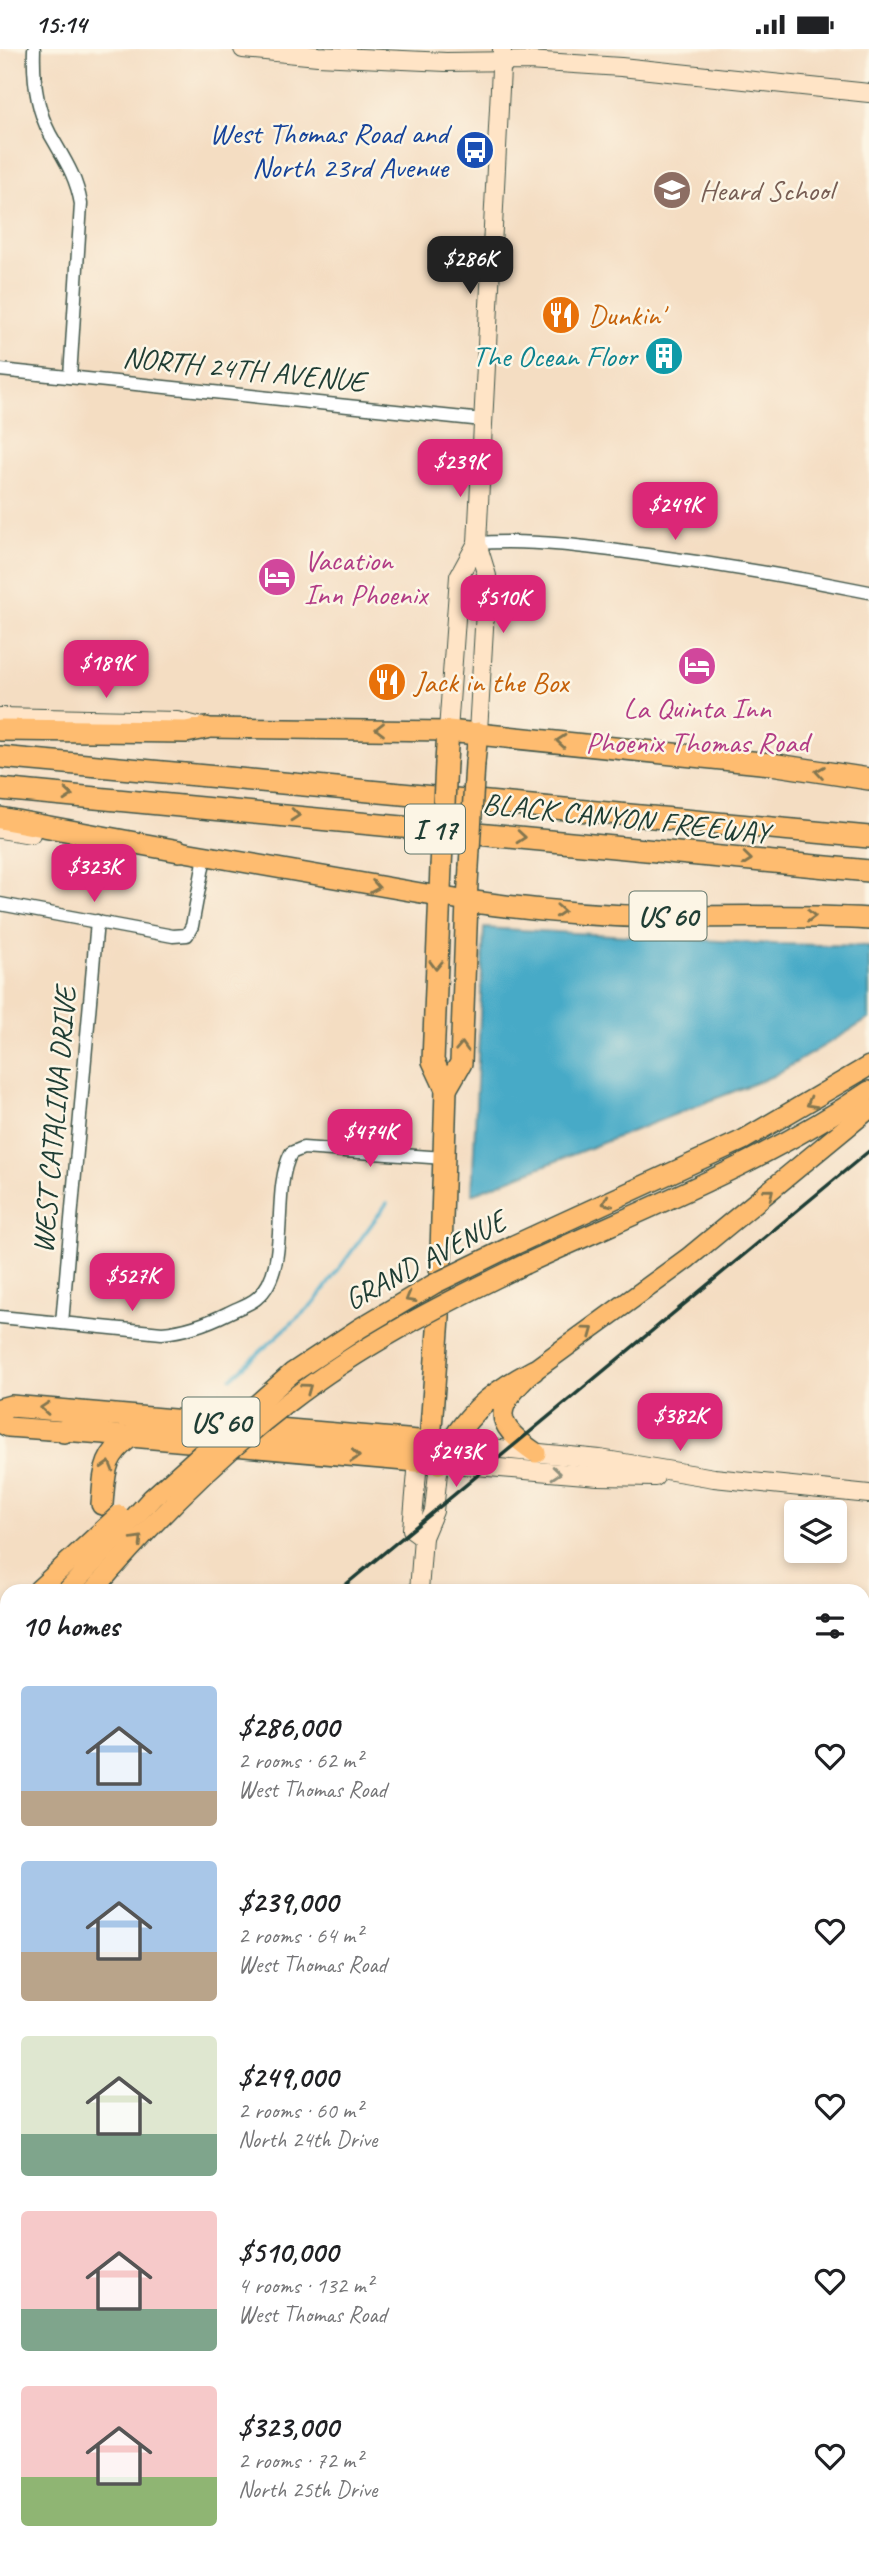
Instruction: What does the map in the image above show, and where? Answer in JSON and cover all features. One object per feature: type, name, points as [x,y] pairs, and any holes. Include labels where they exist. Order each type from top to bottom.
[{"type":"highway","points":[[0,730],[186,732],[206,728]]},
{"type":"highway","points":[[434,1453],[446,1089],[433,1061],[448,731],[771,764],[869,779]]},
{"type":"highway","name":"BLACK CANYON FREEWAY","points":[[0,757],[869,837]]},
{"type":"highway","points":[[0,769],[869,849]]},
{"type":"highway","name":"BLACK CANYON FREEWAY","points":[[0,789],[869,871]]},
{"type":"highway","points":[[0,818],[179,852]]},
{"type":"highway","points":[[446,1089],[461,1063],[467,901]]},
{"type":"highway","name":"US 60","points":[[467,901],[540,910],[659,917],[733,914],[869,919]]},
{"type":"highway","points":[[434,1453],[468,1416],[507,1385],[533,1371]]},
{"type":"highway","name":"US 60","points":[[0,1409],[11,1406],[146,1415],[434,1453]]},
{"type":"highway","points":[[64,1432],[80,1421],[132,1420],[146,1415]]},
{"type":"highway","points":[[102,1504],[107,1460],[117,1447],[131,1436]]},
{"type":"highway","name":"US 60","points":[[131,1436],[434,1453]]},
{"type":"main road","points":[[243,49],[446,62],[502,55],[869,93]]},
{"type":"main road","points":[[0,829],[205,856],[467,901],[487,576],[477,543],[502,55]]},
{"type":"main road","points":[[0,717],[177,721],[206,728],[448,731],[459,576],[477,543]]},
{"type":"main road","name":"GRAND AVENUE","points":[[73,1584],[152,1498],[292,1373],[424,1290],[514,1245],[743,1140],[869,1066]]},
{"type":"main road","name":"GRAND AVENUE","points":[[99,1584],[195,1481],[288,1402],[407,1324],[525,1264],[751,1162],[786,1144],[869,1091]]},
{"type":"main road","points":[[536,1453],[508,1432],[501,1416],[508,1397],[533,1371],[688,1258],[869,1108]]},
{"type":"main road","points":[[45,1584],[232,1412],[292,1373]]},
{"type":"main road","points":[[0,1423],[8,1427],[131,1436]]},
{"type":"main road","points":[[434,1453],[536,1453],[600,1459],[714,1478],[869,1494]]},
{"type":"main road","points":[[434,1453],[598,1476],[714,1478]]},
{"type":"main road","points":[[420,1584],[424,1537],[412,1529],[434,1453]]},
{"type":"street","points":[[34,49],[34,76],[40,110],[76,178],[81,204],[71,377]]},
{"type":"street","name":"NORTH 24TH AVENUE","points":[[0,370],[484,420]]},
{"type":"street","points":[[477,543],[509,541],[607,549],[762,570],[869,592]]},
{"type":"street","points":[[0,904],[173,936],[187,935],[192,926],[205,856]]},
{"type":"street","name":"WEST CATALINA DRIVE","points":[[62,1323],[97,921]]},
{"type":"street","points":[[0,1317],[162,1333],[184,1331],[256,1299],[265,1289],[277,1250],[282,1180],[291,1153],[303,1148],[444,1158]]},
{"type":"water","points":[[484,928],[773,944],[869,946],[869,1019],[773,1076],[472,1194]]},
{"type":"waterway","points":[[231,1378],[314,1303],[387,1203]]},
{"type":"railway","points":[[346,1584],[869,1151]]},
{"type":"place","name":"West Thomas Road and North 23rd Avenue","points":[[475,150]]},
{"type":"place","name":"Heard School","points":[[672,190]]},
{"type":"place","name":"Dunkin'","points":[[561,315]]},
{"type":"place","name":"The Ocean Floor","points":[[664,356]]},
{"type":"place","name":"Vacation Inn Phoenix","points":[[277,577]]},
{"type":"place","name":"La Quinta Inn Phoenix Thomas Road","points":[[697,666]]},
{"type":"place","name":"Jack in the Box","points":[[387,682]]}]
